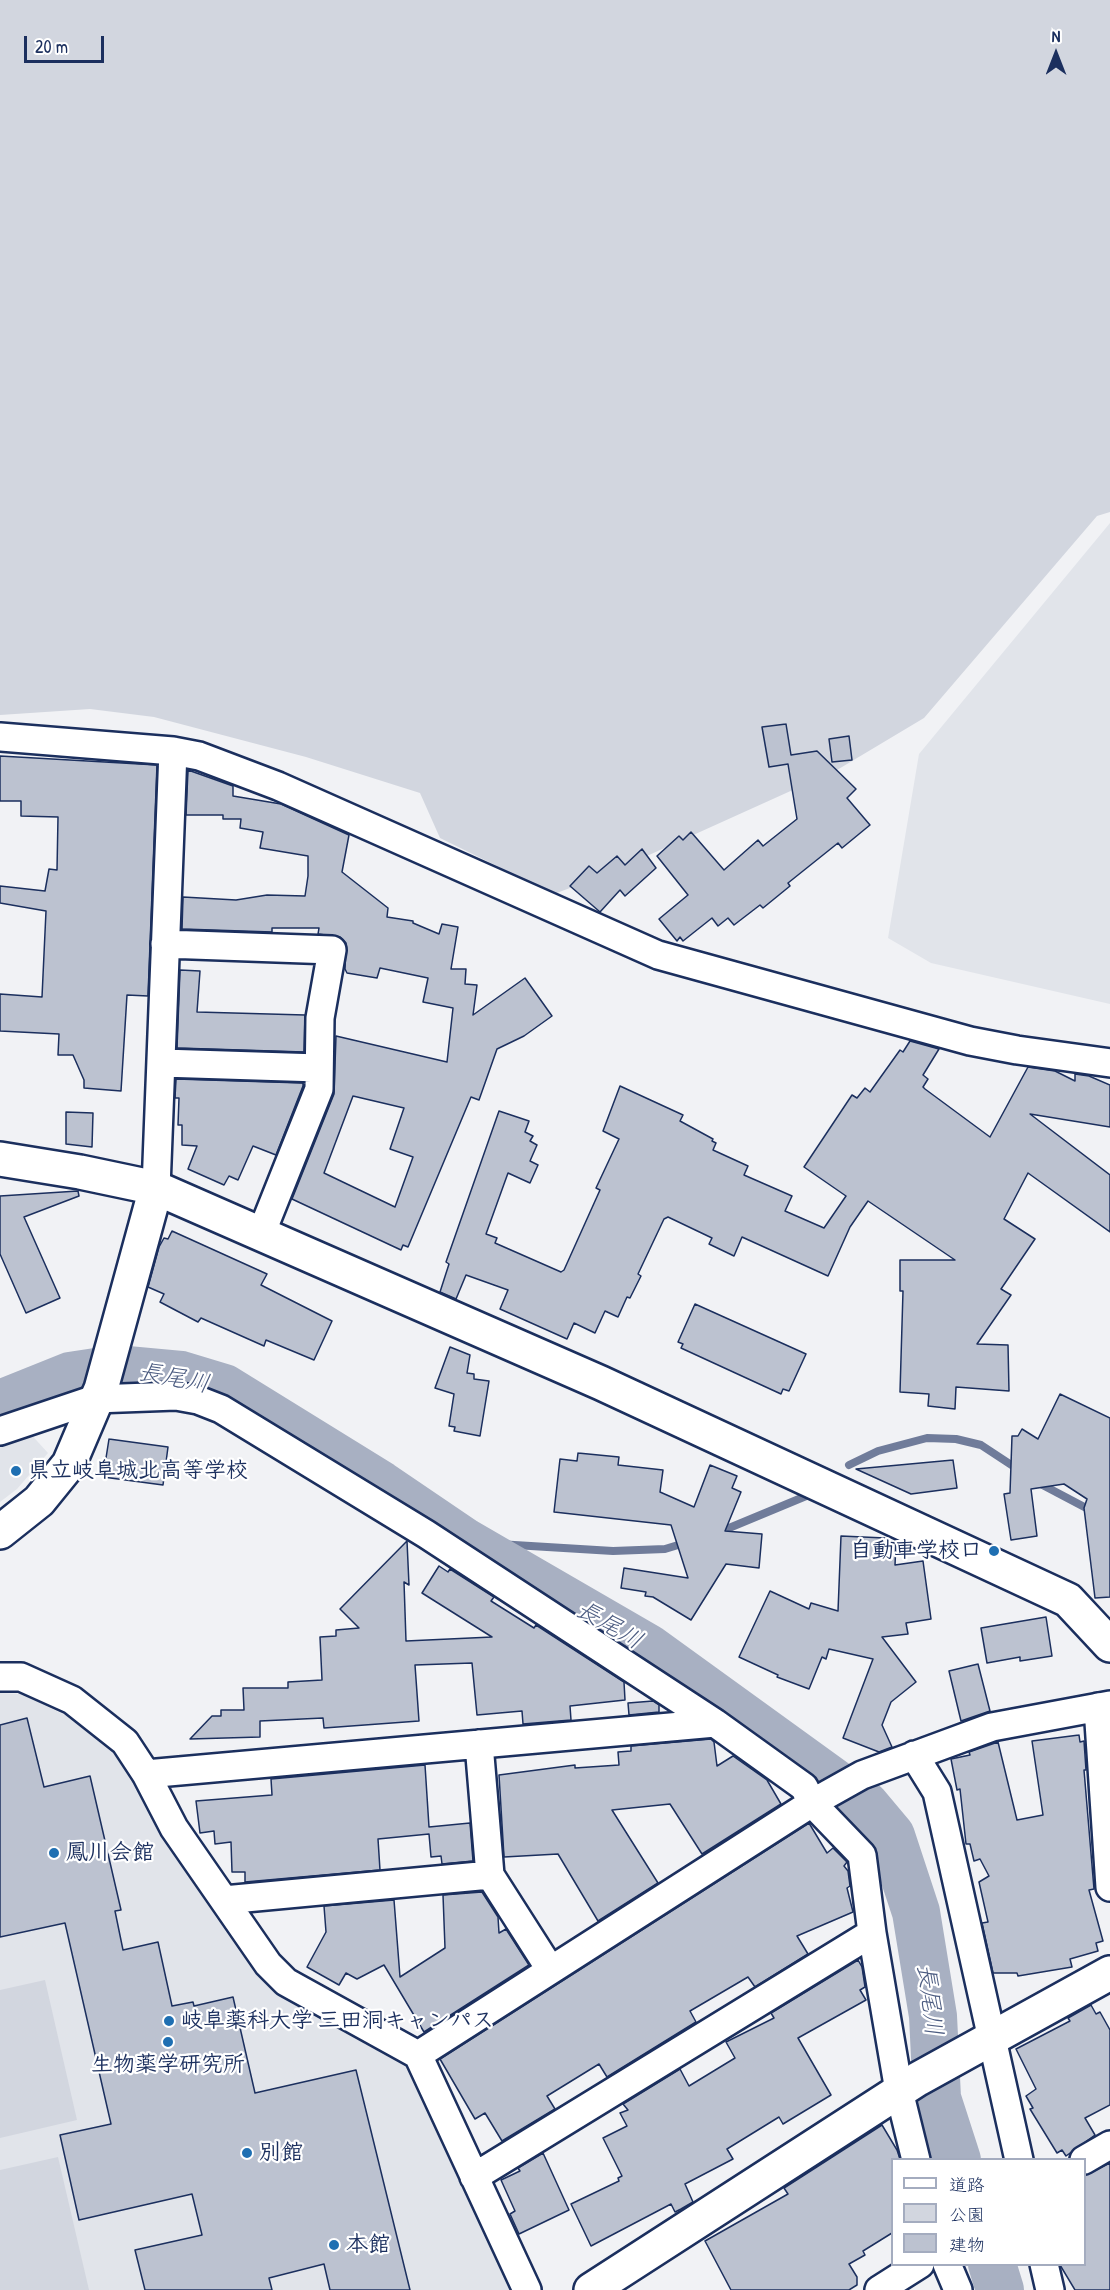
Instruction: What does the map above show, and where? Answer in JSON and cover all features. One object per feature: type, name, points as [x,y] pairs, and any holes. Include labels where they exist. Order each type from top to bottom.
[{"type":"street","points":[[0,737],[173,751],[199,756],[278,786],[658,955],[970,1041],[1110,1063]]},
{"type":"street","points":[[0,1532],[39,1501],[69,1464],[98,1394],[156,1188],[173,751]]},
{"type":"street","points":[[165,944],[332,950],[320,1018],[319,1089],[261,1234]]},
{"type":"street","points":[[162,1063],[319,1068]]},
{"type":"street","points":[[0,1159],[80,1172],[156,1188],[601,1383],[1068,1600],[1110,1645]]},
{"type":"street","points":[[0,1431],[98,1394],[176,1396],[198,1400],[221,1408],[426,1534],[715,1723],[820,1798],[862,1855],[872,1933],[909,2085],[916,2158]]},
{"type":"street","points":[[0,1677],[21,1677],[72,1700],[125,1742],[146,1774],[174,1828],[268,1964],[286,1982],[418,2055],[527,2290]]},
{"type":"street","points":[[418,2055],[820,1798],[862,1775],[992,1727],[1104,1706],[1110,1887]]},
{"type":"street","points":[[146,1774],[715,1723]]},
{"type":"street","points":[[479,1744],[490,1875],[550,1969]]},
{"type":"street","points":[[914,1755],[937,1792],[1019,2158]]},
{"type":"street","points":[[224,1900],[490,1875]]},
{"type":"street","points":[[474,2177],[872,1933]]},
{"type":"street","points":[[591,2290],[909,2085],[1110,1973]]},
{"type":"street","points":[[1086,2159],[1110,2145]]},
{"type":"street","points":[[879,2290],[918,2266]]},
{"type":"street","points":[[946,2266],[958,2290]]},
{"type":"street","points":[[1044,2266],[1050,2290]]},
{"type":"shaded area","points":[[1110,523],[1110,1004],[931,963],[888,938],[919,754]]},
{"type":"shaded area","name":"県立岐阜城北高等学校","points":[[27,1430],[48,1453],[17,1489],[0,1502],[0,1440]]},
{"type":"shaded area","name":"岐阜薬科大学 三田洞キャンパス","points":[[0,1693],[22,1694],[71,1718],[123,1762],[178,1857],[266,1984],[408,2059],[512,2290],[0,2290]]},
{"type":"green space","points":[[0,0],[1110,0],[1110,512],[1097,516],[924,718],[837,770],[607,874],[554,894],[440,838],[420,793],[306,757],[154,717],[90,709],[0,715]]},
{"type":"green space","points":[[45,1980],[77,2120],[0,2138],[0,1990]]},
{"type":"green space","points":[[58,2157],[89,2290],[0,2290],[0,2170]]},
{"type":"building","points":[[786,724],[791,755],[817,751],[856,789],[847,798],[870,825],[842,848],[838,843],[788,883],[790,886],[763,908],[760,905],[734,925],[728,918],[718,926],[712,918],[683,941],[680,937],[677,941],[659,919],[688,895],[657,856],[679,836],[683,840],[691,832],[724,870],[758,840],[763,846],[797,819],[788,764],[769,767],[762,727]]},
{"type":"building","points":[[849,736],[852,760],[832,762],[829,739]]},
{"type":"building","points":[[0,756],[157,765],[148,996],[127,995],[121,1091],[84,1088],[84,1080],[73,1055],[58,1055],[59,1034],[0,1031],[0,994],[42,997],[46,911],[0,903],[0,886],[45,891],[49,869],[57,870],[58,817],[21,816],[21,801],[0,801]]},
{"type":"building","points":[[188,770],[233,786],[233,796],[281,804],[349,835],[342,872],[388,908],[387,917],[413,921],[439,934],[442,924],[458,927],[451,969],[466,969],[465,984],[477,985],[473,1015],[525,978],[552,1016],[524,1036],[497,1049],[479,1100],[471,1097],[408,1247],[403,1245],[401,1250],[292,1199],[334,1094],[336,1036],[447,1062],[453,1008],[423,1002],[428,978],[380,968],[377,978],[347,973],[345,969],[346,943],[340,937],[318,934],[319,928],[272,928],[272,932],[182,929],[183,897],[236,900],[267,895],[305,896],[308,876],[308,856],[260,848],[263,832],[240,828],[241,819],[223,819],[223,815],[186,815]],"holes":[[[353,1096],[404,1108],[390,1149],[413,1157],[395,1207],[324,1173]]]},
{"type":"building","points":[[642,849],[656,868],[625,896],[620,890],[600,912],[570,886],[589,866],[597,873],[617,856],[625,865]]},
{"type":"building","points":[[180,970],[200,971],[197,1012],[305,1015],[304,1052],[177,1048]]},
{"type":"building","points":[[910,1041],[939,1049],[923,1075],[928,1079],[923,1087],[990,1137],[1028,1067],[1055,1071],[1075,1081],[1075,1074],[1089,1076],[1110,1085],[1110,1127],[1030,1114],[1110,1175],[1110,1232],[1028,1173],[1004,1219],[1035,1239],[1001,1289],[1011,1295],[977,1344],[1008,1345],[1009,1391],[956,1387],[955,1409],[928,1406],[929,1394],[900,1392],[903,1291],[900,1291],[900,1260],[955,1260],[868,1201],[850,1227],[828,1276],[742,1237],[734,1256],[709,1244],[712,1238],[668,1217],[664,1219],[638,1274],[641,1276],[630,1298],[627,1297],[618,1317],[605,1311],[595,1333],[574,1323],[567,1339],[500,1309],[508,1290],[466,1275],[456,1299],[440,1292],[449,1264],[446,1262],[499,1111],[529,1121],[525,1132],[533,1136],[530,1141],[537,1145],[530,1161],[538,1165],[530,1183],[508,1173],[486,1234],[497,1238],[495,1243],[561,1272],[564,1270],[600,1190],[596,1188],[619,1139],[603,1131],[620,1086],[683,1115],[680,1121],[713,1139],[712,1141],[716,1143],[713,1150],[748,1166],[744,1175],[792,1196],[785,1211],[824,1228],[846,1196],[804,1167],[852,1095],[857,1098],[865,1088],[870,1092],[900,1050],[903,1052]]},
{"type":"building","points":[[176,1079],[303,1083],[303,1086],[276,1155],[253,1146],[238,1180],[229,1176],[224,1185],[188,1169],[197,1146],[182,1145],[182,1125],[178,1125],[179,1098],[175,1098]]},
{"type":"building","points":[[66,1112],[93,1113],[92,1147],[66,1144]]},
{"type":"building","points":[[78,1191],[79,1196],[24,1217],[60,1298],[26,1313],[0,1254],[0,1196]]},
{"type":"building","points":[[172,1231],[267,1274],[261,1285],[332,1321],[314,1360],[266,1340],[264,1346],[201,1318],[198,1322],[160,1302],[164,1294],[148,1287],[159,1247],[164,1238],[168,1239]]},
{"type":"building","points":[[695,1304],[806,1354],[789,1391],[783,1389],[781,1394],[681,1348],[683,1344],[678,1342]]},
{"type":"building","points":[[450,1347],[470,1355],[467,1373],[474,1374],[474,1379],[489,1381],[480,1436],[454,1431],[455,1427],[449,1426],[454,1394],[435,1388]]},
{"type":"building","points":[[1060,1394],[1110,1418],[1110,1597],[1095,1598],[1084,1508],[1087,1499],[1064,1484],[1031,1489],[1037,1536],[1011,1540],[1004,1494],[1010,1493],[1012,1436],[1018,1436],[1022,1429],[1038,1439]]},
{"type":"building","points":[[109,1439],[168,1447],[163,1485],[103,1477]]},
{"type":"building","points":[[578,1453],[619,1457],[618,1465],[663,1470],[660,1492],[694,1507],[710,1465],[737,1476],[732,1488],[741,1492],[725,1531],[762,1534],[759,1568],[726,1564],[691,1620],[653,1597],[645,1596],[646,1592],[621,1588],[624,1568],[688,1578],[671,1525],[554,1512],[560,1459],[577,1461]]},
{"type":"building","points":[[953,1460],[957,1488],[911,1494],[856,1469]]},
{"type":"building","points":[[841,1536],[885,1538],[884,1542],[896,1543],[895,1565],[923,1561],[931,1619],[906,1623],[908,1634],[882,1637],[916,1682],[891,1702],[882,1725],[892,1747],[879,1752],[843,1738],[873,1659],[829,1649],[826,1659],[822,1657],[809,1689],[777,1677],[778,1675],[739,1657],[770,1591],[809,1609],[811,1603],[838,1611]]},
{"type":"building","points":[[407,1541],[409,1585],[404,1582],[406,1641],[492,1637],[422,1593],[439,1566],[448,1572],[450,1569],[494,1597],[491,1601],[534,1628],[536,1625],[624,1682],[625,1700],[570,1706],[571,1720],[523,1724],[522,1711],[477,1715],[472,1663],[415,1665],[419,1721],[324,1728],[323,1718],[260,1721],[260,1737],[190,1739],[212,1716],[221,1716],[221,1710],[244,1710],[243,1688],[288,1688],[288,1682],[322,1680],[320,1637],[336,1636],[336,1630],[359,1628],[340,1609]]},
{"type":"building","points":[[1046,1617],[1052,1656],[1020,1661],[1020,1657],[987,1663],[981,1628]]},
{"type":"building","points":[[978,1664],[990,1711],[961,1721],[949,1671]]},
{"type":"building","points":[[653,1701],[659,1705],[659,1712],[629,1715],[628,1703]]},
{"type":"building","points":[[27,1718],[44,1787],[90,1776],[121,1910],[115,1911],[123,1950],[158,1942],[172,2006],[193,2002],[194,2006],[233,1997],[255,2093],[356,2070],[410,2290],[330,2290],[324,2264],[269,2278],[272,2290],[145,2290],[135,2250],[202,2235],[192,2194],[79,2220],[60,2135],[111,2124],[65,1923],[0,1937],[0,1725]]},
{"type":"building","points":[[1079,1735],[1080,1742],[1084,1741],[1086,1770],[1084,1770],[1094,1889],[1089,1890],[1103,1941],[1096,1943],[1098,1951],[1070,1959],[1072,1967],[1018,1976],[1017,1973],[993,1973],[982,1923],[988,1922],[979,1882],[989,1876],[980,1859],[974,1861],[970,1844],[966,1844],[960,1789],[957,1790],[951,1759],[970,1755],[969,1752],[998,1742],[1017,1820],[1043,1815],[1032,1741]]},
{"type":"building","points":[[711,1739],[714,1742],[717,1766],[733,1756],[767,1780],[781,1804],[702,1854],[670,1804],[612,1810],[658,1883],[598,1921],[558,1854],[504,1857],[499,1775],[575,1765],[575,1768],[619,1765],[618,1752],[631,1751],[631,1746]]},
{"type":"building","points":[[425,1765],[429,1827],[470,1823],[473,1861],[442,1864],[441,1856],[431,1857],[429,1834],[378,1839],[380,1870],[245,1882],[245,1872],[232,1872],[231,1842],[215,1844],[214,1831],[200,1833],[196,1801],[272,1795],[271,1779]]},
{"type":"building","points":[[809,1823],[827,1853],[833,1848],[847,1862],[844,1866],[848,1871],[850,1886],[847,1888],[853,1912],[797,1936],[808,1954],[755,1987],[748,1977],[690,2011],[696,2022],[607,2077],[599,2064],[547,2096],[555,2109],[502,2141],[485,2113],[475,2119],[440,2059]]},
{"type":"building","points":[[482,1892],[498,1917],[499,1933],[506,1929],[529,1965],[424,2032],[384,1965],[357,1979],[346,1973],[339,1985],[307,1967],[326,1932],[324,1906],[394,1900],[400,1977],[445,1948],[443,1895]]},
{"type":"building","points":[[858,1960],[862,1967],[865,1987],[860,1990],[866,2000],[798,2038],[831,2095],[783,2124],[779,2117],[727,2149],[733,2159],[685,2184],[693,2202],[675,2212],[671,2204],[591,2246],[571,2204],[619,2181],[618,2178],[622,2176],[603,2138],[627,2126],[620,2113],[628,2110],[623,2104],[680,2069],[689,2086],[735,2058],[726,2042],[774,2018],[771,2013]]},
{"type":"building","points":[[1091,2005],[1096,2014],[1100,2012],[1110,2030],[1110,2105],[1085,2118],[1095,2135],[1066,2156],[1062,2150],[1057,2153],[1030,2109],[1033,2108],[1026,2096],[1036,2089],[1016,2049],[1070,2021],[1068,2018]]},
{"type":"building","points":[[882,2125],[900,2158],[891,2158],[891,2234],[863,2251],[865,2255],[849,2264],[857,2277],[857,2285],[849,2290],[731,2290],[705,2241],[788,2194],[784,2188]]},
{"type":"building","points":[[543,2153],[569,2210],[519,2234],[510,2214],[515,2211],[501,2180],[520,2171],[518,2168]]},
{"type":"building","points":[[1110,2163],[1110,2290],[1075,2290],[1061,2266],[1086,2266],[1086,2175]]},
{"type":"waterway","name":"長尾川","points":[[0,1404],[70,1376],[116,1369],[181,1375],[224,1388],[381,1485],[465,1542],[648,1648],[865,1805],[891,1836],[916,1912],[933,2016],[937,2098],[956,2158]]},
{"type":"waterway","points":[[849,1465],[878,1451],[927,1438],[956,1439],[981,1445],[1019,1470]]},
{"type":"waterway","points":[[1035,1481],[1090,1510],[1110,1516]]},
{"type":"waterway","points":[[717,1533],[811,1494]]},
{"type":"waterway","points":[[465,1542],[613,1551],[665,1549],[688,1542]]},
{"type":"waterway","name":"長尾川","points":[[993,2266],[1000,2290]]},
{"type":"place","name":"県立岐阜城北高等学校","points":[[16,1471]]},
{"type":"place","name":"自動車学校口","points":[[994,1551]]},
{"type":"place","name":"鳳川会館","points":[[54,1853]]},
{"type":"place","name":"岐阜薬科大学 三田洞キャンパス","points":[[169,2021]]},
{"type":"place","name":"生物薬学研究所","points":[[168,2042]]},
{"type":"place","name":"別館","points":[[247,2153]]},
{"type":"place","name":"本館","points":[[334,2245]]}]
